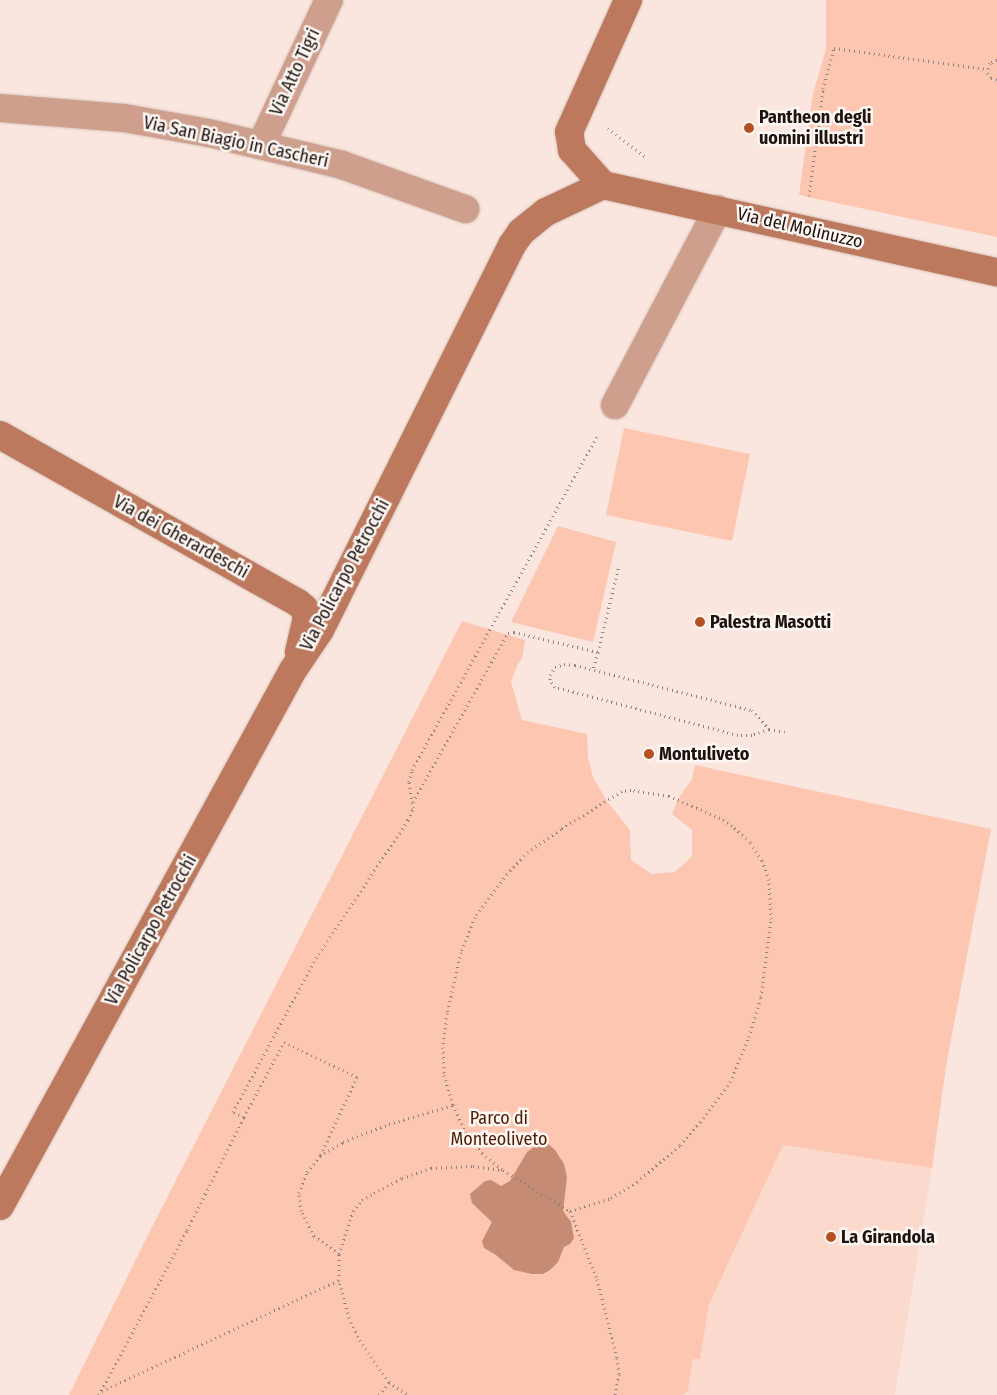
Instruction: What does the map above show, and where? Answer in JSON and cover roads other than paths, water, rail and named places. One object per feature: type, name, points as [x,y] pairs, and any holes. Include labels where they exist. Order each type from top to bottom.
[{"type":"street","name":"Via Atto Tigri","points":[[262,145],[329,0]]},
{"type":"street","points":[[603,185],[572,150],[569,132],[628,0]]},
{"type":"street","name":"Via San Biagio in Cascheri","points":[[0,108],[124,118],[262,145],[370,174],[465,209]]},
{"type":"street","name":"Via del Molinuzzo","points":[[603,185],[997,272]]},
{"type":"street","name":"Via Policarpo Petrocchi","points":[[0,1206],[293,670],[320,630],[521,232],[546,212],[603,185]]},
{"type":"street","points":[[615,405],[718,209]]},
{"type":"street","name":"Via dei Gherardeschi","points":[[0,435],[298,603]]},
{"type":"street","points":[[298,603],[312,605],[323,603],[330,597],[349,571]]},
{"type":"street","points":[[293,670],[304,636],[307,617],[298,603]]},
{"type":"place","name":"Pantheon degli uomini illustri","points":[[749,128]]},
{"type":"place","name":"Palestra Masotti","points":[[700,622]]},
{"type":"place","name":"Montuliveto","points":[[649,754]]},
{"type":"place","name":"La Girandola","points":[[831,1237]]},
{"type":"park label","name":"Parco di Monteoliveto","points":[[499,1129]]}]
